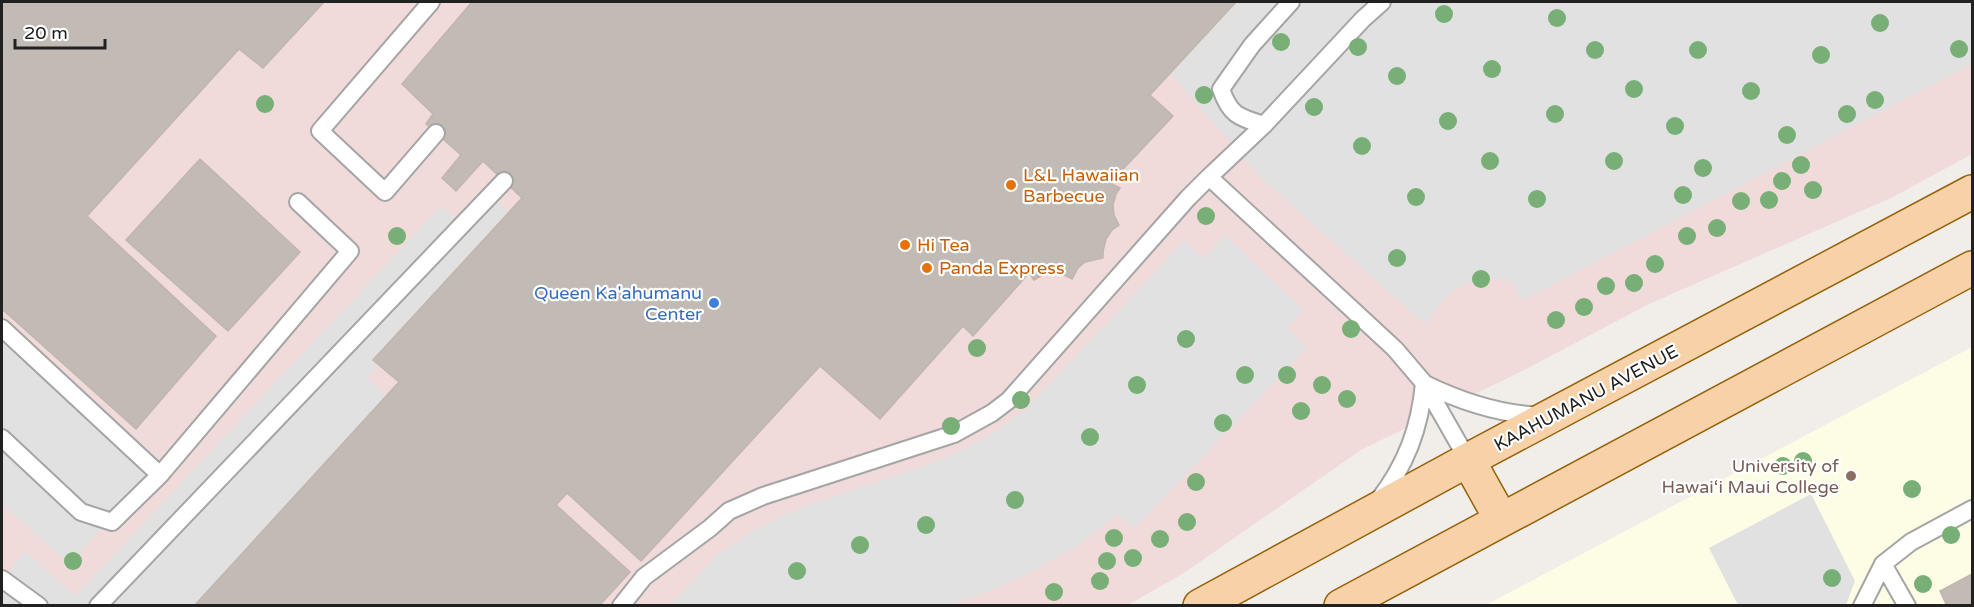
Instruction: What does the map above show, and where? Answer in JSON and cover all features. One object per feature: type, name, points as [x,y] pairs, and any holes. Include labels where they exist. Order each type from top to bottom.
[{"type":"main road","name":"KAAHUMANU AVENUE","points":[[1200,606],[1363,516],[1972,192]]},
{"type":"main road","points":[[1341,606],[1972,268]]},
{"type":"main road","points":[[1468,460],[1501,519]]},
{"type":"lane","points":[[431,2],[320,131],[385,192],[436,133]]},
{"type":"lane","points":[[1264,125],[1240,118],[1226,105],[1221,89],[1252,45],[1291,2]]},
{"type":"lane","points":[[621,606],[644,577],[739,505],[763,495],[954,434],[992,413],[1009,400],[1180,207],[1264,125],[1363,19],[1382,2]]},
{"type":"lane","points":[[1209,177],[1395,349],[1424,384],[1468,460]]},
{"type":"lane","points":[[98,606],[504,181]]},
{"type":"lane","points":[[2,438],[81,512],[112,522],[160,475],[350,251],[298,202]]},
{"type":"lane","points":[[2,328],[160,475]]},
{"type":"lane","points":[[1424,384],[1482,407],[1524,416],[1550,417]]},
{"type":"lane","points":[[1363,516],[1391,484],[1411,446],[1422,405],[1424,384]]},
{"type":"lane","points":[[1862,606],[1883,564],[1911,542],[1972,508]]},
{"type":"lane","points":[[1883,564],[1906,606]]},
{"type":"lane","points":[[2,579],[39,606]]},
{"type":"shaded area","points":[[2,2],[1972,2],[1972,154],[1893,197],[1649,304],[1528,368],[1361,450],[1184,573],[1128,605],[2,605]]},
{"type":"shaded area","points":[[1236,2],[1972,2],[1972,64],[1522,301],[1511,281],[1488,278],[1473,281],[1447,296],[1425,324],[1259,176],[1170,73]]},
{"type":"shaded area","points":[[483,188],[516,219],[368,378],[393,402],[204,605],[2,606],[2,587],[13,565],[26,551],[75,596],[441,206],[455,218]]},
{"type":"shaded area","points":[[1225,235],[1304,310],[1287,328],[1308,347],[1134,529],[1118,515],[1074,548],[1026,575],[976,596],[947,605],[671,605],[717,555],[753,531],[811,504],[927,465],[965,449],[997,430],[1024,411],[1185,240],[1203,258]]},
{"type":"shaded area","points":[[2,315],[162,462],[69,564],[2,504]]},
{"type":"shaded area","name":"University of Hawai‘i Maui College","points":[[1972,347],[1972,605],[1486,605]]},
{"type":"shaded area","points":[[1811,494],[1855,581],[1846,605],[1738,605],[1709,548]]},
{"type":"building","points":[[2,2],[324,2],[263,68],[239,49],[87,216],[216,336],[136,429],[2,309]]},
{"type":"building","name":"Queen Ka'ahumanu Center","points":[[472,2],[1236,2],[1150,95],[1173,116],[1110,183],[1120,188],[1113,205],[1114,215],[1119,225],[1106,239],[1103,258],[1085,262],[1078,268],[1072,279],[1062,274],[1051,273],[1034,280],[1029,273],[973,336],[963,326],[880,419],[820,366],[641,561],[567,493],[556,505],[630,572],[599,606],[194,606],[399,382],[373,360],[522,198],[483,161],[456,191],[442,178],[461,155],[426,124],[433,114],[402,84]]},
{"type":"building","points":[[200,159],[300,252],[228,331],[126,240]]},
{"type":"building","points":[[1972,574],[1972,606],[1947,606],[1940,591]]},
{"type":"place","name":"L&L Hawaiian Barbecue","points":[[1011,185]]},
{"type":"place","name":"Hi Tea","points":[[905,245]]},
{"type":"place","name":"Panda Express","points":[[927,268]]},
{"type":"place","name":"Queen Ka'ahumanu Center","points":[[714,303]]},
{"type":"place","name":"University of Hawai‘i Maui College","points":[[1851,476]]}]
